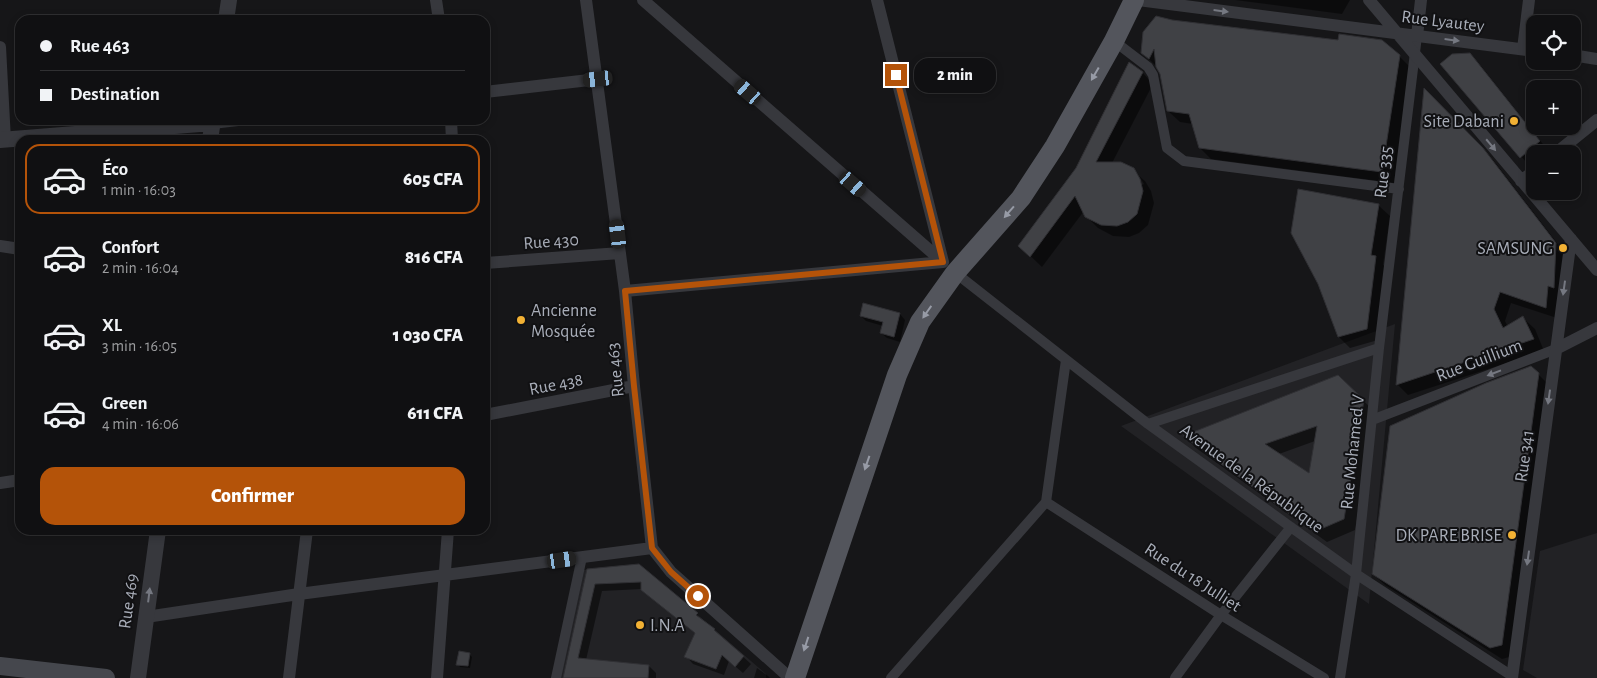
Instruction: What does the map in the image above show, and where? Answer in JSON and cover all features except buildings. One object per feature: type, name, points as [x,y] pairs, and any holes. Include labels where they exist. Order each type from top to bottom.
[{"type":"main road","points":[[795,678],[897,375],[920,322],[949,268],[1021,198],[1055,146],[1114,41],[1134,0]]},
{"type":"main road","points":[[0,666],[106,678]]},
{"type":"street","points":[[227,15],[229,0]]},
{"type":"street","points":[[436,0],[438,15]]},
{"type":"street","name":"Rue 463","points":[[586,0],[625,291],[652,548]]},
{"type":"street","points":[[643,0],[949,268]]},
{"type":"street","points":[[877,0],[949,268]]},
{"type":"street","name":"Rue Lyautey","points":[[1138,0],[1526,50]]},
{"type":"street","points":[[1369,0],[1597,270]]},
{"type":"street","name":"Rue 335","points":[[1379,348],[1421,0]]},
{"type":"street","points":[[1529,0],[1529,15]]},
{"type":"street","points":[[1114,41],[1148,67],[1153,75],[1167,148],[1184,161],[1399,189]]},
{"type":"street","points":[[0,47],[3,140]]},
{"type":"street","points":[[1581,57],[1597,59]]},
{"type":"street","points":[[490,91],[598,79]]},
{"type":"street","points":[[1566,145],[1597,120]]},
{"type":"street","points":[[61,135],[178,125]]},
{"type":"street","points":[[1521,181],[1526,177]]},
{"type":"street","name":"Rue 341","points":[[1513,677],[1571,239]]},
{"type":"street","points":[[0,246],[15,248]]},
{"type":"street","name":"Rue 430","points":[[490,263],[620,254]]},
{"type":"street","points":[[625,291],[949,268]]},
{"type":"street","name":"Avenue de la République","points":[[949,268],[1148,424],[1356,574],[1513,677]]},
{"type":"street","name":"Rue Guillium","points":[[1372,420],[1556,349],[1597,328]]},
{"type":"street","points":[[1148,424],[1379,348]]},
{"type":"street","name":"Rue Mohamed V","points":[[1340,678],[1356,574],[1379,348]]},
{"type":"street","points":[[891,678],[1046,502],[1066,360]]},
{"type":"street","name":"Rue 438","points":[[490,415],[634,386]]},
{"type":"street","points":[[0,483],[15,481]]},
{"type":"street","name":"Rue du 18 Julliet","points":[[1046,502],[1324,678]]},
{"type":"street","points":[[1174,678],[1221,614],[1291,527]]},
{"type":"street","name":"Rue 469","points":[[138,678],[157,535]]},
{"type":"street","points":[[289,678],[306,535]]},
{"type":"street","points":[[437,678],[448,535]]},
{"type":"street","points":[[146,617],[299,594],[652,548],[671,572],[790,678]]},
{"type":"street","points":[[556,678],[582,557]]},
{"type":"shaded area","points":[[1395,324],[1369,604],[1121,426]]},
{"type":"shaded area","points":[[1597,533],[1597,678],[1537,678],[1523,670],[1540,551]]},
{"type":"shaded area","name":"I.N.A","points":[[640,565],[766,674],[766,678],[560,678],[584,570]]},
{"type":"place","name":"Site Dabani","points":[[1514,121]]},
{"type":"place","name":"SAMSUNG","points":[[1563,248]]},
{"type":"place","name":"Ancienne Mosquée","points":[[521,320]]},
{"type":"place","name":"DK PARE BRISE","points":[[1512,535]]},
{"type":"place","name":"I.N.A","points":[[640,625]]},
{"type":"route","points":[[698,596],[671,572],[652,548],[625,291],[943,262],[896,75]]}]
